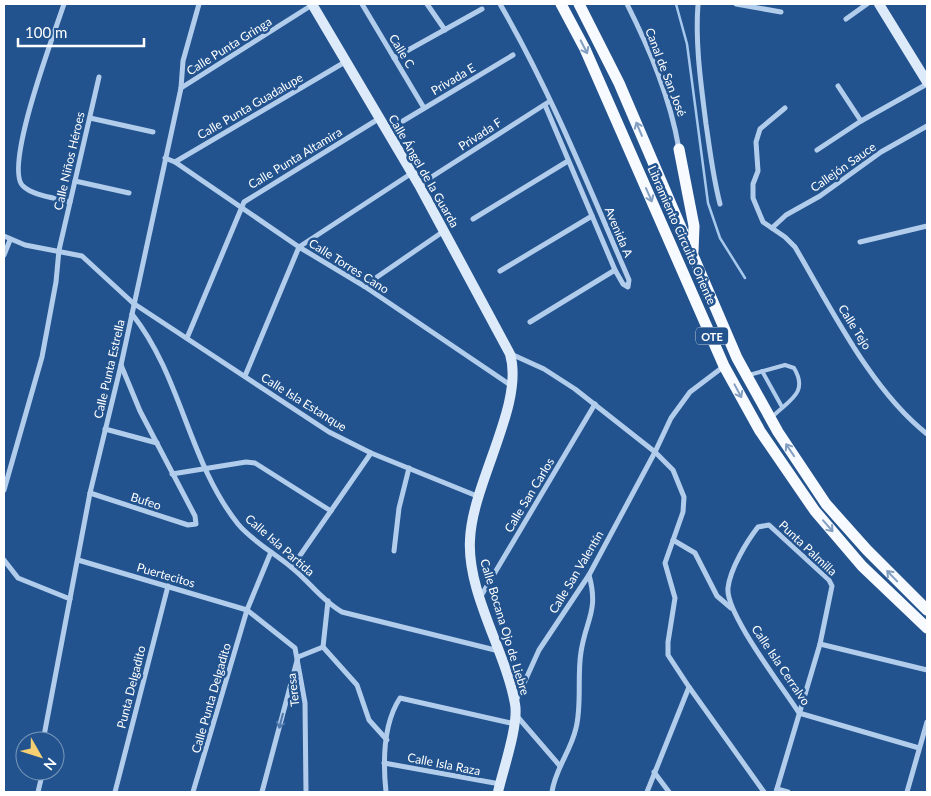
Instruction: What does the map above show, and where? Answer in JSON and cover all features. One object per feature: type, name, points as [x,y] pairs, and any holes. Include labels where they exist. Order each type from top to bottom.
[{"type":"main road","name":"Libramiento Circuito Oriente","points":[[561,4],[585,50],[724,366],[760,431],[804,497],[862,566],[927,628]]},
{"type":"main road","name":"Libramiento Circuito Oriente","points":[[579,4],[620,83],[746,376],[770,418],[826,504],[867,550],[927,610]]},
{"type":"main road","points":[[680,149],[694,226],[692,253]]},
{"type":"street","points":[[64,4],[25,121],[17,177],[23,186],[32,191],[70,202]]},
{"type":"street","name":"Calle Punta Estrella","points":[[45,731],[90,493],[121,365],[181,88],[183,60],[199,4]]},
{"type":"street","name":"Calle Punta Gringa","points":[[181,88],[312,4]]},
{"type":"street","name":"Calle Ángel de la Guarda","points":[[312,4],[419,185],[510,354]]},
{"type":"street","name":"Calle C","points":[[362,4],[424,108]]},
{"type":"street","points":[[427,4],[445,30]]},
{"type":"street","name":"Avenida A","points":[[500,4],[551,100],[629,280],[628,287],[623,284],[615,270],[545,104]]},
{"type":"street","name":"Canal de San José","points":[[627,4],[645,40],[669,102],[680,149]]},
{"type":"street","points":[[698,4],[697,25],[700,78],[714,183],[720,204]]},
{"type":"street","points":[[736,4],[781,12]]},
{"type":"street","points":[[846,19],[867,4]]},
{"type":"street","points":[[817,150],[861,121],[927,83],[879,4]]},
{"type":"street","points":[[394,58],[482,9]]},
{"type":"street","name":"Privada E","points":[[403,121],[513,55]]},
{"type":"street","name":"Calle Punta Guadalupe","points":[[175,162],[345,62]]},
{"type":"street","name":"Calle Niños Héroes","points":[[4,490],[42,356],[56,282],[59,250],[99,77]]},
{"type":"street","points":[[838,86],[861,121]]},
{"type":"street","name":"Privada F","points":[[419,185],[551,100]]},
{"type":"street","name":"Calle Tejo","points":[[785,108],[760,130],[756,142],[758,171],[753,184],[753,198],[763,222],[785,237],[795,247],[848,338],[902,410],[927,434]]},
{"type":"street","points":[[90,118],[153,132]]},
{"type":"street","name":"Calle Punta Altamira","points":[[187,338],[241,208],[248,199],[380,118]]},
{"type":"street","name":"Callejón Sauce","points":[[772,228],[786,215],[820,196],[881,152],[927,126]]},
{"type":"street","points":[[165,158],[175,162]]},
{"type":"street","points":[[473,219],[568,160]]},
{"type":"street","name":"Calle Torres Cano","points":[[175,162],[241,208],[364,286],[514,387]]},
{"type":"street","points":[[245,376],[299,246],[412,173]]},
{"type":"street","points":[[75,181],[129,193]]},
{"type":"street","points":[[500,272],[592,216]]},
{"type":"street","points":[[860,242],[927,226]]},
{"type":"street","points":[[364,286],[444,231]]},
{"type":"street","name":"Calle Isla Estanque","points":[[4,236],[25,245],[59,250],[82,256],[133,303],[329,432],[372,453],[477,496]]},
{"type":"street","points":[[4,255],[10,240]]},
{"type":"street","points":[[530,322],[615,270]]},
{"type":"street","name":"Calle Isla Partida","points":[[132,314],[148,337],[178,395],[205,469],[239,525],[292,568],[328,601],[349,615],[499,651]]},
{"type":"street","points":[[510,354],[544,369],[596,404],[655,452],[673,470],[684,497],[683,512],[665,562],[675,598],[668,642],[668,655],[764,792]]},
{"type":"street","name":"Calle Bocana Ojo de Liebre","points":[[499,788],[515,719],[515,703],[480,596],[472,566],[470,540],[477,496],[514,387],[514,374],[510,354]]},
{"type":"street","points":[[121,365],[172,474],[246,462],[255,463],[331,511]]},
{"type":"street","name":"Calle San Valentín","points":[[515,703],[539,650],[589,574],[655,452],[662,434],[681,403],[702,381],[724,366]]},
{"type":"street","name":"Calle San Carlos","points":[[480,596],[596,404]]},
{"type":"street","points":[[105,429],[157,443]]},
{"type":"street","points":[[292,568],[372,453]]},
{"type":"street","points":[[394,551],[399,508],[409,468]]},
{"type":"street","name":"Bufeo","points":[[90,493],[188,526],[196,524],[195,516],[172,474]]},
{"type":"street","name":"Punta Palmilla","points":[[728,598],[728,586],[746,542],[758,527],[769,525],[829,580],[832,586],[820,644]]},
{"type":"street","points":[[673,540],[694,553],[718,596],[731,608]]},
{"type":"street","points":[[247,610],[271,552]]},
{"type":"street","points":[[4,560],[18,578],[70,599]]},
{"type":"street","name":"Puertecitos","points":[[78,560],[247,610]]},
{"type":"street","points":[[552,792],[560,766],[570,747],[576,727],[581,653],[594,605],[594,592],[589,574]]},
{"type":"street","name":"Punta Delgadito","points":[[115,792],[168,586]]},
{"type":"street","name":"Calle Isla Cerralvo","points":[[728,598],[731,608],[800,713],[920,748]]},
{"type":"street","points":[[328,601],[324,647],[357,685],[369,720],[386,740]]},
{"type":"street","name":"Teresa","points":[[247,610],[295,648],[298,657],[306,703],[306,792]]},
{"type":"street","name":"Calle Punta Delgadito","points":[[193,792],[247,610]]},
{"type":"street","points":[[788,792],[776,791],[820,644],[927,670]]},
{"type":"street","points":[[262,792],[298,657],[324,647]]},
{"type":"street","points":[[647,792],[689,687]]},
{"type":"street","points":[[386,792],[384,763],[386,740],[396,704],[400,698],[515,719],[560,766]]},
{"type":"street","points":[[907,792],[927,722]]},
{"type":"street","name":"Calle Isla Raza","points":[[384,763],[499,788]]},
{"type":"street","points":[[654,772],[668,792]]},
{"type":"lane","points":[[746,376],[785,366],[794,368],[800,380],[799,390],[770,418]]},
{"type":"lane","points":[[762,371],[782,407]]},
{"type":"waterway","points":[[676,4],[687,44],[708,203],[720,238],[745,278]]}]
